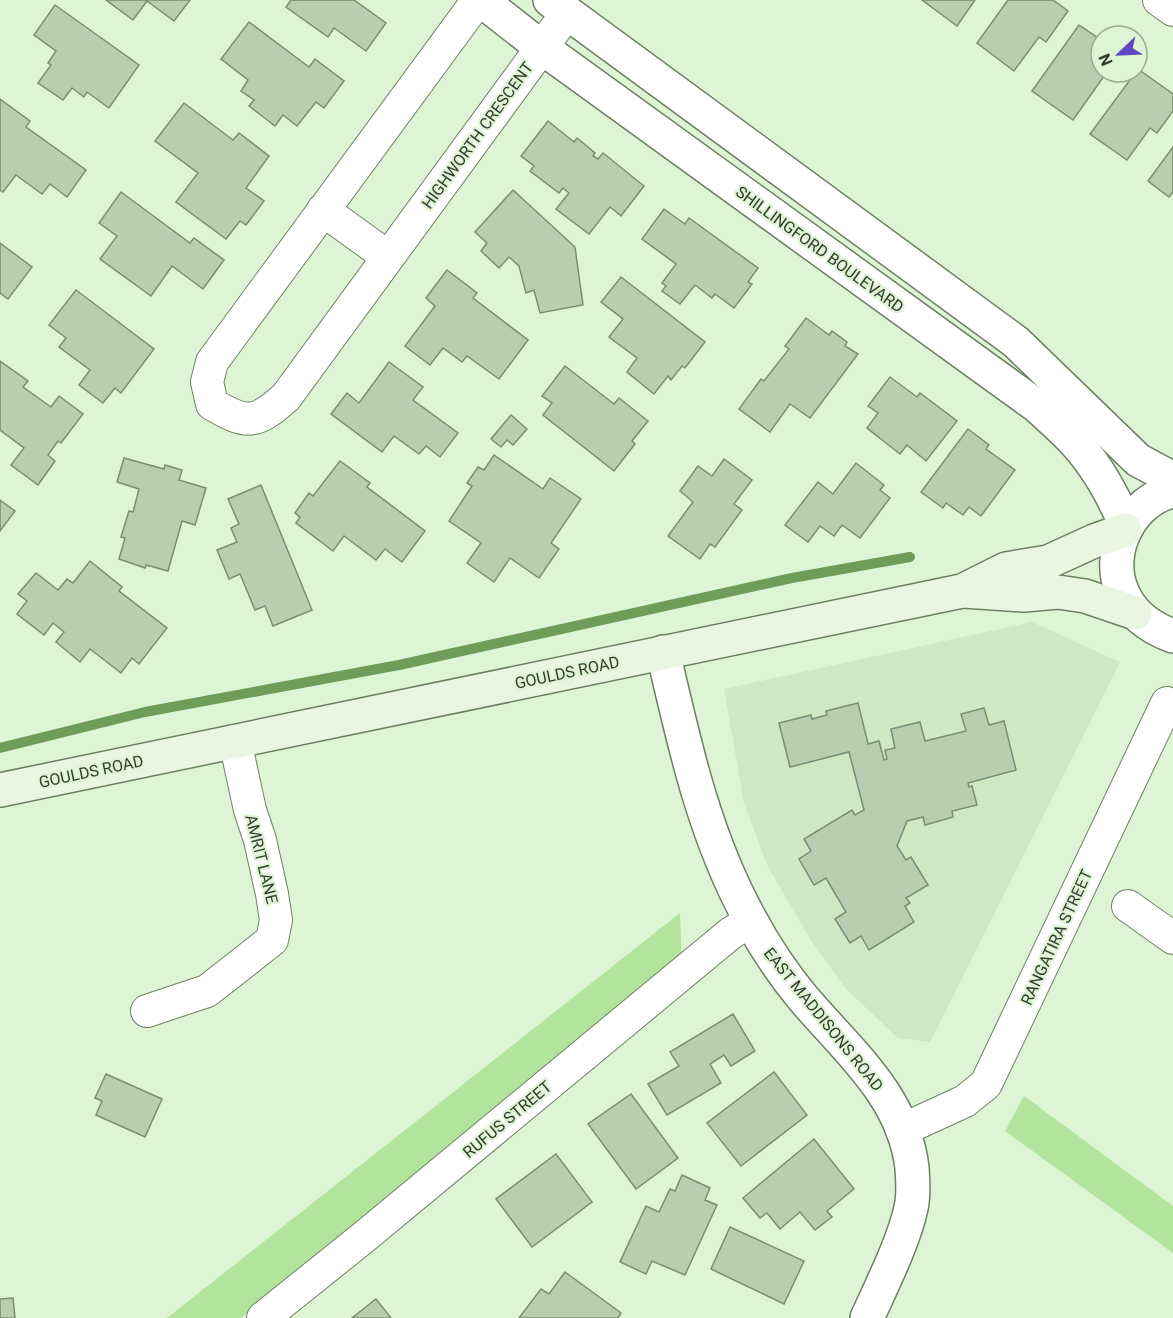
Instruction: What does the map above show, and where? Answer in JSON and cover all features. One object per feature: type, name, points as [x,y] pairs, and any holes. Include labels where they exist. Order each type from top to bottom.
[{"type":"main road","name":"GOULDS ROAD","points":[[0,790],[962,591],[1006,569],[1048,562],[1126,528]]},
{"type":"main road","points":[[962,591],[1024,595],[1059,592],[1085,596],[1135,614]]},
{"type":"street","name":"SHILLINGFORD BOULEVARD","points":[[480,0],[541,47],[1037,406],[1075,441],[1092,462],[1111,493],[1126,528]]},
{"type":"street","name":"HIGHWORTH CRESCENT","points":[[480,0],[212,362],[207,382],[212,404],[241,420],[256,418],[271,410],[286,397],[541,47],[559,6]]},
{"type":"street","points":[[1159,0],[1173,10]]},
{"type":"street","points":[[559,6],[1016,342],[1138,460],[1173,479]]},
{"type":"street","points":[[323,210],[388,257]]},
{"type":"street","points":[[1173,491],[1145,505],[1126,528],[1119,544],[1117,568],[1121,591],[1135,614],[1156,630],[1173,636]]},
{"type":"street","name":"EAST MADDISONS ROAD","points":[[663,652],[683,740],[710,831],[729,879],[766,947],[801,995],[871,1074],[886,1095],[902,1130],[910,1156],[913,1182],[912,1208],[867,1318]]},
{"type":"street","name":"RANGATIRA STREET","points":[[902,1130],[965,1101],[986,1084],[1167,703]]},
{"type":"street","name":"AMRIT LANE","points":[[147,1011],[207,991],[272,940],[276,921],[272,894],[235,741]]},
{"type":"street","points":[[1128,906],[1173,938]]},
{"type":"street","name":"RUFUS STREET","points":[[263,1318],[731,933],[751,921]]},
{"type":"shaded area","points":[[1032,622],[1120,662],[930,1042],[898,1038],[846,989],[812,942],[768,867],[744,803],[724,689]]},
{"type":"green space","points":[[680,913],[682,966],[241,1318],[167,1318]]},
{"type":"green space","points":[[1024,1096],[1173,1206],[1173,1253],[1005,1131]]},
{"type":"building","points":[[106,0],[190,0],[174,21],[147,1],[133,20]]},
{"type":"building","points":[[291,0],[354,0],[386,23],[366,51],[334,28],[328,37],[286,7]]},
{"type":"building","points":[[922,0],[975,0],[957,26]]},
{"type":"building","points":[[1008,0],[1053,0],[1068,11],[1046,42],[1039,37],[1014,71],[977,43]]},
{"type":"building","points":[[55,5],[139,65],[109,108],[87,92],[84,97],[72,88],[63,100],[38,83],[51,65],[48,63],[56,51],[34,35]]},
{"type":"building","points":[[249,22],[309,67],[315,59],[344,81],[324,108],[316,102],[297,126],[283,115],[275,126],[249,106],[254,100],[241,91],[248,80],[221,59]]},
{"type":"building","points":[[1079,25],[1089,32],[1089,84],[1098,84],[1073,120],[1032,91]]},
{"type":"building","points":[[1149,77],[1173,94],[1173,111],[1157,133],[1150,128],[1127,160],[1090,134],[1127,84],[1149,84]]},
{"type":"building","points":[[0,99],[30,121],[26,127],[86,170],[67,197],[50,184],[42,194],[16,175],[3,192],[0,190]]},
{"type":"building","points":[[184,103],[233,140],[239,133],[269,156],[246,188],[264,201],[246,225],[240,221],[226,239],[176,202],[198,173],[155,141]]},
{"type":"building","points":[[548,121],[574,142],[577,138],[595,153],[593,156],[598,159],[603,153],[644,186],[621,216],[610,207],[589,234],[556,209],[569,193],[563,188],[559,193],[530,171],[534,166],[521,156]]},
{"type":"building","points":[[1173,147],[1173,192],[1169,197],[1148,181]]},
{"type":"building","points":[[513,190],[575,247],[583,305],[540,313],[534,290],[526,293],[519,266],[509,257],[499,268],[481,251],[487,243],[475,232]]},
{"type":"building","points":[[121,192],[190,243],[194,238],[224,260],[203,289],[172,266],[151,296],[100,259],[117,236],[99,223]]},
{"type":"building","points":[[664,209],[685,224],[689,218],[758,268],[748,282],[752,284],[734,308],[715,294],[712,298],[695,285],[680,304],[662,291],[666,286],[662,283],[676,264],[642,239]]},
{"type":"building","points":[[0,243],[32,267],[8,299],[0,293]]},
{"type":"building","points":[[447,270],[477,293],[473,298],[528,340],[499,379],[467,356],[462,362],[443,348],[430,365],[405,346],[435,306],[426,298]]},
{"type":"building","points":[[621,277],[705,342],[685,368],[682,366],[671,380],[668,376],[654,394],[627,372],[637,358],[609,337],[623,319],[601,302]]},
{"type":"building","points":[[76,290],[154,349],[121,393],[115,388],[103,403],[79,385],[90,370],[59,347],[66,338],[49,325]]},
{"type":"building","points":[[806,318],[829,335],[832,331],[847,342],[845,346],[858,354],[810,418],[790,404],[770,432],[739,409],[761,379],[764,381],[789,349],[785,346]]},
{"type":"building","points":[[0,361],[28,381],[23,387],[51,407],[59,396],[83,414],[61,443],[58,441],[48,455],[55,461],[38,485],[11,465],[24,448],[0,430]]},
{"type":"building","points":[[389,362],[423,387],[413,400],[458,433],[440,457],[426,446],[419,454],[394,436],[382,452],[331,414],[347,393],[359,403]]},
{"type":"building","points":[[565,366],[614,404],[619,398],[648,421],[632,441],[635,444],[614,471],[543,415],[552,403],[542,396]]},
{"type":"building","points":[[890,377],[917,397],[920,393],[957,421],[926,461],[907,445],[900,454],[867,428],[878,413],[868,406]]},
{"type":"building","points":[[511,415],[527,429],[513,445],[507,440],[501,447],[491,439]]},
{"type":"building","points":[[968,429],[989,445],[986,449],[1015,470],[981,516],[969,507],[963,515],[946,503],[943,508],[921,492]]},
{"type":"building","points":[[494,455],[543,489],[550,478],[581,499],[551,543],[559,549],[539,578],[510,558],[494,582],[467,563],[481,543],[449,521],[472,486],[467,483],[478,467],[484,470]]},
{"type":"building","points":[[124,458],[164,469],[165,465],[182,470],[179,480],[206,488],[195,525],[182,521],[168,571],[146,565],[145,568],[119,559],[125,538],[121,537],[129,511],[133,512],[139,489],[117,482]]},
{"type":"building","points":[[724,459],[752,480],[734,504],[742,510],[715,547],[710,544],[700,559],[668,536],[693,502],[680,491],[698,466],[712,476]]},
{"type":"building","points":[[340,461],[370,483],[367,487],[425,531],[402,562],[385,549],[376,560],[344,536],[333,551],[296,523],[300,517],[295,513],[309,493],[313,496]]},
{"type":"building","points":[[856,463],[884,485],[880,490],[890,498],[860,538],[842,525],[834,536],[820,526],[808,542],[785,525],[818,482],[833,494]]},
{"type":"building","points":[[261,485],[312,610],[273,626],[265,606],[255,610],[240,574],[229,579],[217,550],[237,542],[231,528],[239,524],[228,499]]},
{"type":"building","points":[[0,500],[15,511],[0,531]]},
{"type":"building","points":[[90,561],[122,587],[119,591],[167,628],[139,664],[132,658],[121,673],[90,649],[80,662],[56,642],[64,632],[53,623],[44,635],[17,614],[27,601],[18,594],[36,573],[58,590],[67,579],[73,583]]},
{"type":"building","points":[[858,703],[868,744],[879,741],[884,760],[887,759],[885,750],[895,748],[891,729],[920,722],[925,741],[966,731],[961,714],[984,708],[989,725],[1004,721],[1016,770],[968,783],[969,787],[972,786],[977,805],[952,811],[953,817],[925,825],[923,817],[907,821],[897,846],[906,860],[911,857],[928,885],[906,898],[910,903],[905,906],[914,922],[869,950],[861,936],[850,943],[835,919],[846,912],[826,878],[814,885],[799,859],[811,851],[804,839],[852,810],[855,815],[864,810],[849,752],[790,767],[779,723],[811,715],[812,719],[827,715],[826,711]]},
{"type":"building","points":[[733,1014],[755,1051],[731,1066],[724,1055],[710,1064],[721,1083],[667,1115],[648,1084],[679,1066],[670,1052]]},
{"type":"building","points":[[774,1072],[807,1115],[741,1166],[707,1123]]},
{"type":"building","points":[[106,1074],[162,1099],[145,1137],[96,1115],[102,1101],[95,1098]]},
{"type":"building","points":[[631,1094],[678,1158],[636,1189],[588,1124]]},
{"type":"building","points":[[814,1139],[854,1189],[827,1211],[832,1217],[815,1230],[800,1212],[780,1229],[767,1213],[760,1218],[743,1198]]},
{"type":"building","points":[[556,1154],[592,1202],[532,1247],[496,1199]]},
{"type":"building","points":[[682,1175],[710,1188],[705,1200],[717,1205],[685,1275],[652,1261],[646,1274],[620,1262],[646,1206],[659,1212],[670,1189],[675,1191]]},
{"type":"building","points":[[730,1227],[804,1261],[784,1304],[711,1269]]},
{"type":"building","points":[[565,1272],[621,1313],[618,1318],[519,1318],[541,1289],[549,1294]]},
{"type":"building","points":[[13,1298],[15,1318],[0,1318],[0,1299]]},
{"type":"building","points":[[376,1299],[391,1318],[352,1318]]},
{"type":"waterway","points":[[0,748],[145,712],[399,665],[792,578],[910,557]]}]
